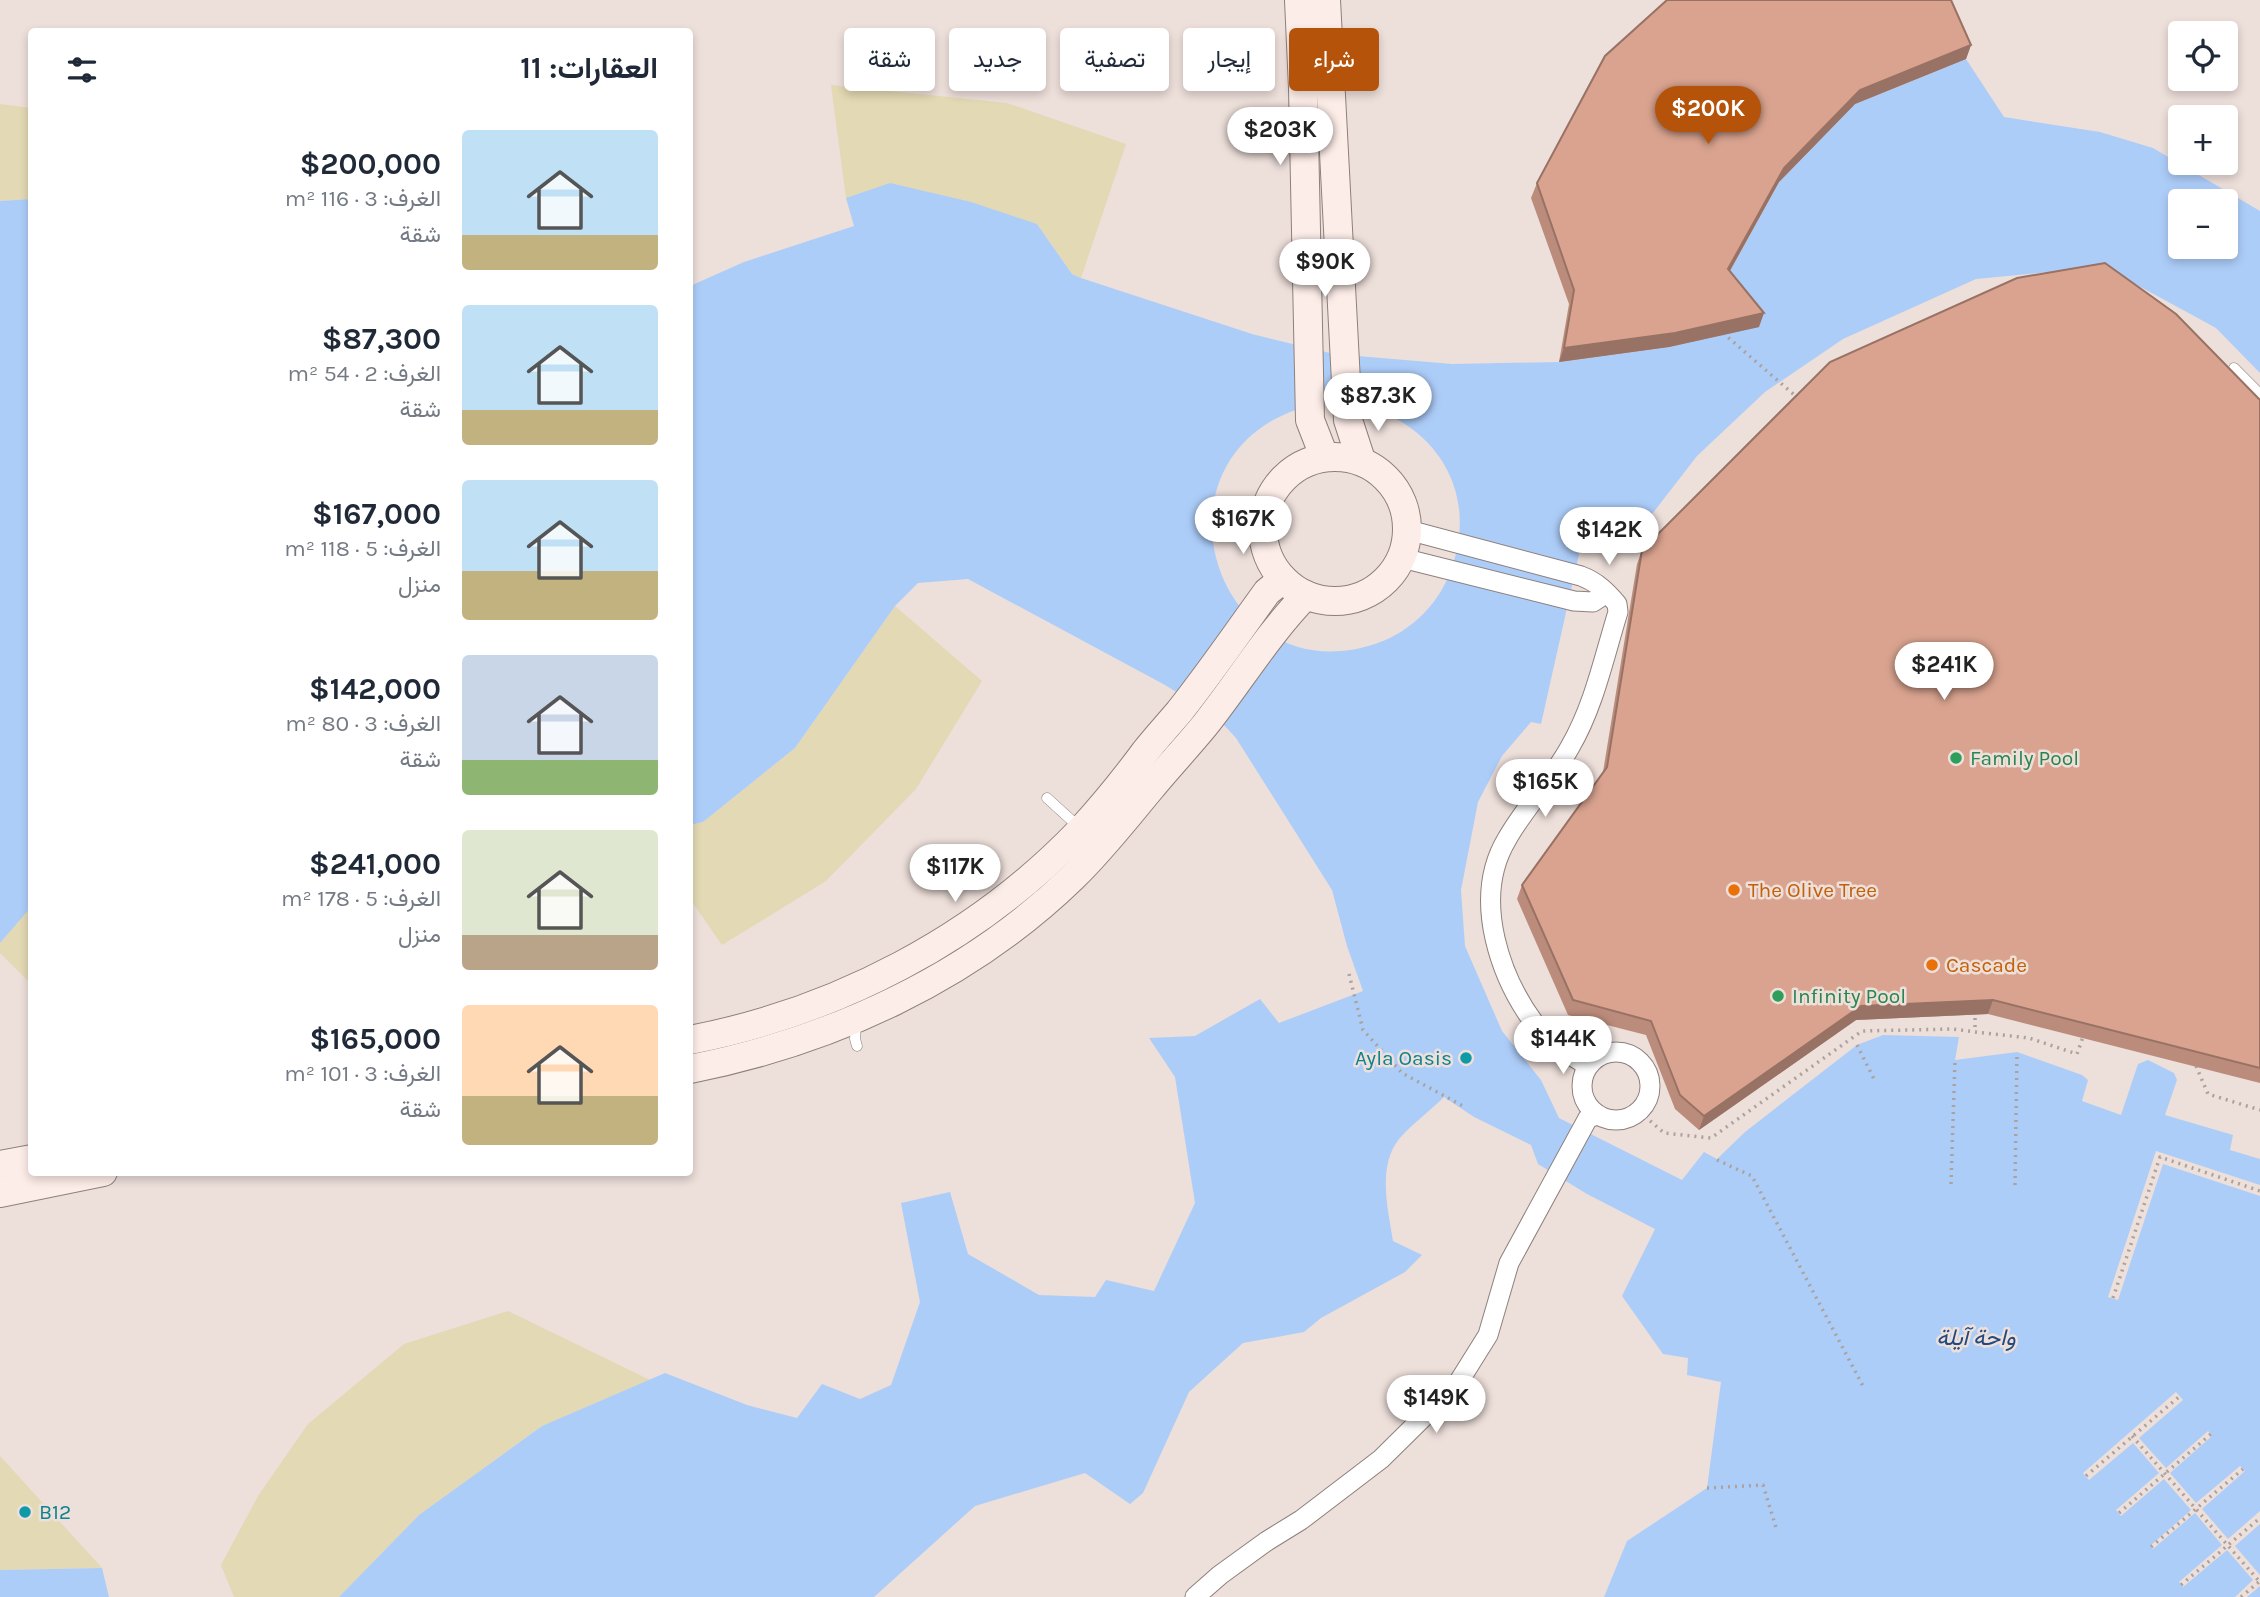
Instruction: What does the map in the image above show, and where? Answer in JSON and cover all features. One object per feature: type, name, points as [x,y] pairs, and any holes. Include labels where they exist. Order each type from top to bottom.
[{"type":"street","points":[[1299,0],[1310,420],[1324,457]]},
{"type":"street","points":[[1326,0],[1348,420],[1361,460]]},
{"type":"street","points":[[1307,328],[1343,329]]},
{"type":"street","points":[[1324,457],[1361,460],[1380,471],[1396,488],[1416,533],[1411,559],[1385,581],[1361,596],[1333,601],[1288,593],[1265,545],[1263,525],[1267,506],[1276,488],[1288,473],[1305,462],[1324,457]]},
{"type":"street","points":[[1416,533],[1581,576],[1597,583],[1617,604],[1618,612],[1584,717],[1570,748],[1506,841],[1492,879],[1492,920],[1499,958],[1518,996],[1542,1034],[1588,1066]]},
{"type":"street","points":[[1411,559],[1574,601],[1593,602],[1605,594]]},
{"type":"street","points":[[693,1068],[857,1033],[916,991],[1009,932],[1074,877],[1090,839],[1180,711],[1288,593]]},
{"type":"street","points":[[693,1039],[790,1014],[825,1001],[930,949],[1090,839],[1205,724],[1288,593]]},
{"type":"street","points":[[1610,1052],[1623,1052],[1636,1057],[1645,1066],[1650,1079],[1650,1092],[1638,1114],[1610,1120],[1593,1116],[1583,1093],[1583,1079],[1588,1066],[1597,1057],[1610,1052]]},
{"type":"street","points":[[1195,1597],[1220,1575],[1267,1541],[1301,1521],[1381,1460],[1458,1383],[1488,1335],[1509,1263],[1555,1176],[1593,1116]]},
{"type":"street","points":[[0,1165],[28,1160]]},
{"type":"street","points":[[0,1192],[82,1176]]},
{"type":"lane","points":[[2223,393],[2234,368],[2260,394]]},
{"type":"lane","points":[[1047,798],[1090,839]]},
{"type":"path","points":[[1721,331],[1800,399]]},
{"type":"path","points":[[1349,974],[1363,1030],[1402,1073],[1464,1106]]},
{"type":"path","points":[[1975,1004],[1975,1032]]},
{"type":"path","points":[[1638,1114],[1664,1133],[1711,1139],[1862,1031],[1953,1029],[2029,1038],[2077,1054],[2087,1026]]},
{"type":"path","points":[[1857,1045],[1875,1081]]},
{"type":"path","points":[[2015,1185],[2017,1052]]},
{"type":"path","points":[[1951,1184],[1955,1060]]},
{"type":"path","points":[[2190,1062],[2198,1068],[2208,1094],[2260,1110]]},
{"type":"path","points":[[2113,1298],[2160,1157],[2260,1191]]},
{"type":"path","points":[[1717,1160],[1752,1176],[1864,1388]]},
{"type":"path","points":[[2086,1476],[2180,1396]]},
{"type":"path","points":[[2119,1513],[2211,1434]]},
{"type":"path","points":[[2132,1436],[2260,1581],[2241,1597]]},
{"type":"path","points":[[2151,1547],[2243,1469]]},
{"type":"path","points":[[1707,1488],[1763,1485],[1777,1531]]},
{"type":"path","points":[[2181,1585],[2260,1518]]},
{"type":"sand","points":[[831,85],[844,86],[844,91],[890,91],[1007,103],[1126,144],[1081,278],[1072,274],[1037,224],[846,198]]},
{"type":"sand","points":[[0,104],[28,108],[28,199],[0,201]]},
{"type":"sand","points":[[895,606],[982,681],[916,789],[826,881],[722,945],[693,903],[693,824],[703,822],[795,748]]},
{"type":"sand","points":[[28,910],[28,981],[0,953],[0,943]]},
{"type":"sand","points":[[508,1311],[650,1380],[542,1426],[419,1515],[339,1597],[234,1597],[221,1565],[258,1496],[308,1424],[404,1344]]},
{"type":"sand","name":"B12","points":[[0,1456],[102,1568],[0,1570]]},
{"type":"water","name":"واحة آيلة","points":[[1966,59],[2004,117],[2100,132],[2153,148],[2168,157],[2168,175],[2199,175],[2223,189],[2168,189],[2168,259],[2238,259],[2238,198],[2260,211],[2260,373],[2216,328],[2104,267],[1976,279],[1843,339],[1765,392],[1697,456],[1632,540],[1584,532],[1541,724],[1531,722],[1502,756],[1478,802],[1461,890],[1465,946],[1502,1031],[1541,1080],[1559,1118],[1682,1180],[1704,1152],[1717,1159],[1745,1132],[1857,1045],[1883,1035],[1959,1037],[1955,1060],[2017,1052],[2082,1075],[2088,1080],[2082,1101],[2121,1115],[2138,1064],[2148,1060],[2174,1073],[2177,1080],[2165,1115],[2233,1135],[2230,1150],[2260,1159],[2260,1597],[1604,1597],[1627,1541],[1707,1488],[1721,1382],[1687,1375],[1688,1358],[1663,1354],[1622,1296],[1655,1229],[1587,1194],[1538,1164],[1531,1145],[1474,1117],[1444,1097],[1399,1139],[1392,1150],[1386,1175],[1393,1241],[1422,1255],[1405,1272],[1321,1318],[1304,1332],[1243,1343],[1189,1392],[1143,1493],[1130,1504],[1085,1473],[975,1506],[874,1597],[339,1597],[419,1515],[542,1426],[665,1373],[747,1405],[797,1418],[822,1384],[860,1399],[891,1385],[920,1302],[901,1203],[950,1192],[968,1254],[1039,1295],[1095,1297],[1106,1280],[1154,1291],[1195,1203],[1175,1077],[1149,1038],[1195,1036],[1260,999],[1279,1023],[1363,991],[1332,890],[1236,738],[1223,724],[1165,685],[968,579],[918,583],[895,606],[795,748],[703,822],[693,824],[693,285],[744,262],[854,226],[846,198],[890,183],[971,202],[1037,224],[1072,274],[1081,278],[1252,334],[1334,354],[1452,364],[1559,362],[1669,347],[1723,283],[1782,177],[1855,104]],"holes":[[[1327,402],[1359,405],[1388,415],[1413,430],[1434,450],[1449,474],[1458,501],[1460,531],[1448,578],[1433,602],[1413,623],[1389,639],[1375,644],[1317,651],[1269,634],[1235,600],[1216,556],[1213,507],[1229,461],[1267,424]]]},
{"type":"water","points":[[28,199],[28,911],[0,943],[0,201]]},
{"type":"water","points":[[102,1568],[109,1597],[0,1597],[0,1570]]},
{"type":"pier","points":[[2156,1151],[2260,1185],[2260,1196],[2163,1164],[2118,1300],[2108,1297]]},
{"type":"pier","points":[[2176,1392],[2183,1400],[2139,1438],[2166,1468],[2208,1431],[2212,1436],[2170,1473],[2196,1503],[2240,1466],[2245,1471],[2202,1509],[2228,1539],[2260,1511],[2260,1524],[2235,1546],[2260,1575],[2260,1586],[2247,1597],[2235,1597],[2253,1580],[2227,1550],[2183,1587],[2179,1582],[2222,1545],[2195,1513],[2153,1549],[2150,1546],[2191,1510],[2164,1479],[2121,1516],[2116,1510],[2159,1473],[2133,1443],[2089,1480],[2083,1473]]},
{"type":"building","points":[[1667,0],[1951,0],[1971,45],[1860,90],[1784,168],[1728,269],[1764,313],[1675,333],[1564,348],[1574,290],[1537,183],[1605,56]]},
{"type":"building","points":[[2105,263],[2176,314],[2260,400],[2260,1068],[1993,1000],[1861,1006],[1704,1116],[1680,1095],[1651,1021],[1573,1000],[1522,885],[1607,767],[1642,550],[1830,362],[2017,278]]},
{"type":"place","name":"Family Pool","points":[[1956,758]]},
{"type":"place","name":"The Olive Tree","points":[[1734,890]]},
{"type":"place","name":"Cascade","points":[[1932,965]]},
{"type":"place","name":"Infinity Pool","points":[[1778,996]]},
{"type":"place","name":"Ayla Oasis","points":[[1466,1058]]},
{"type":"place","name":"B12","points":[[25,1512]]}]
